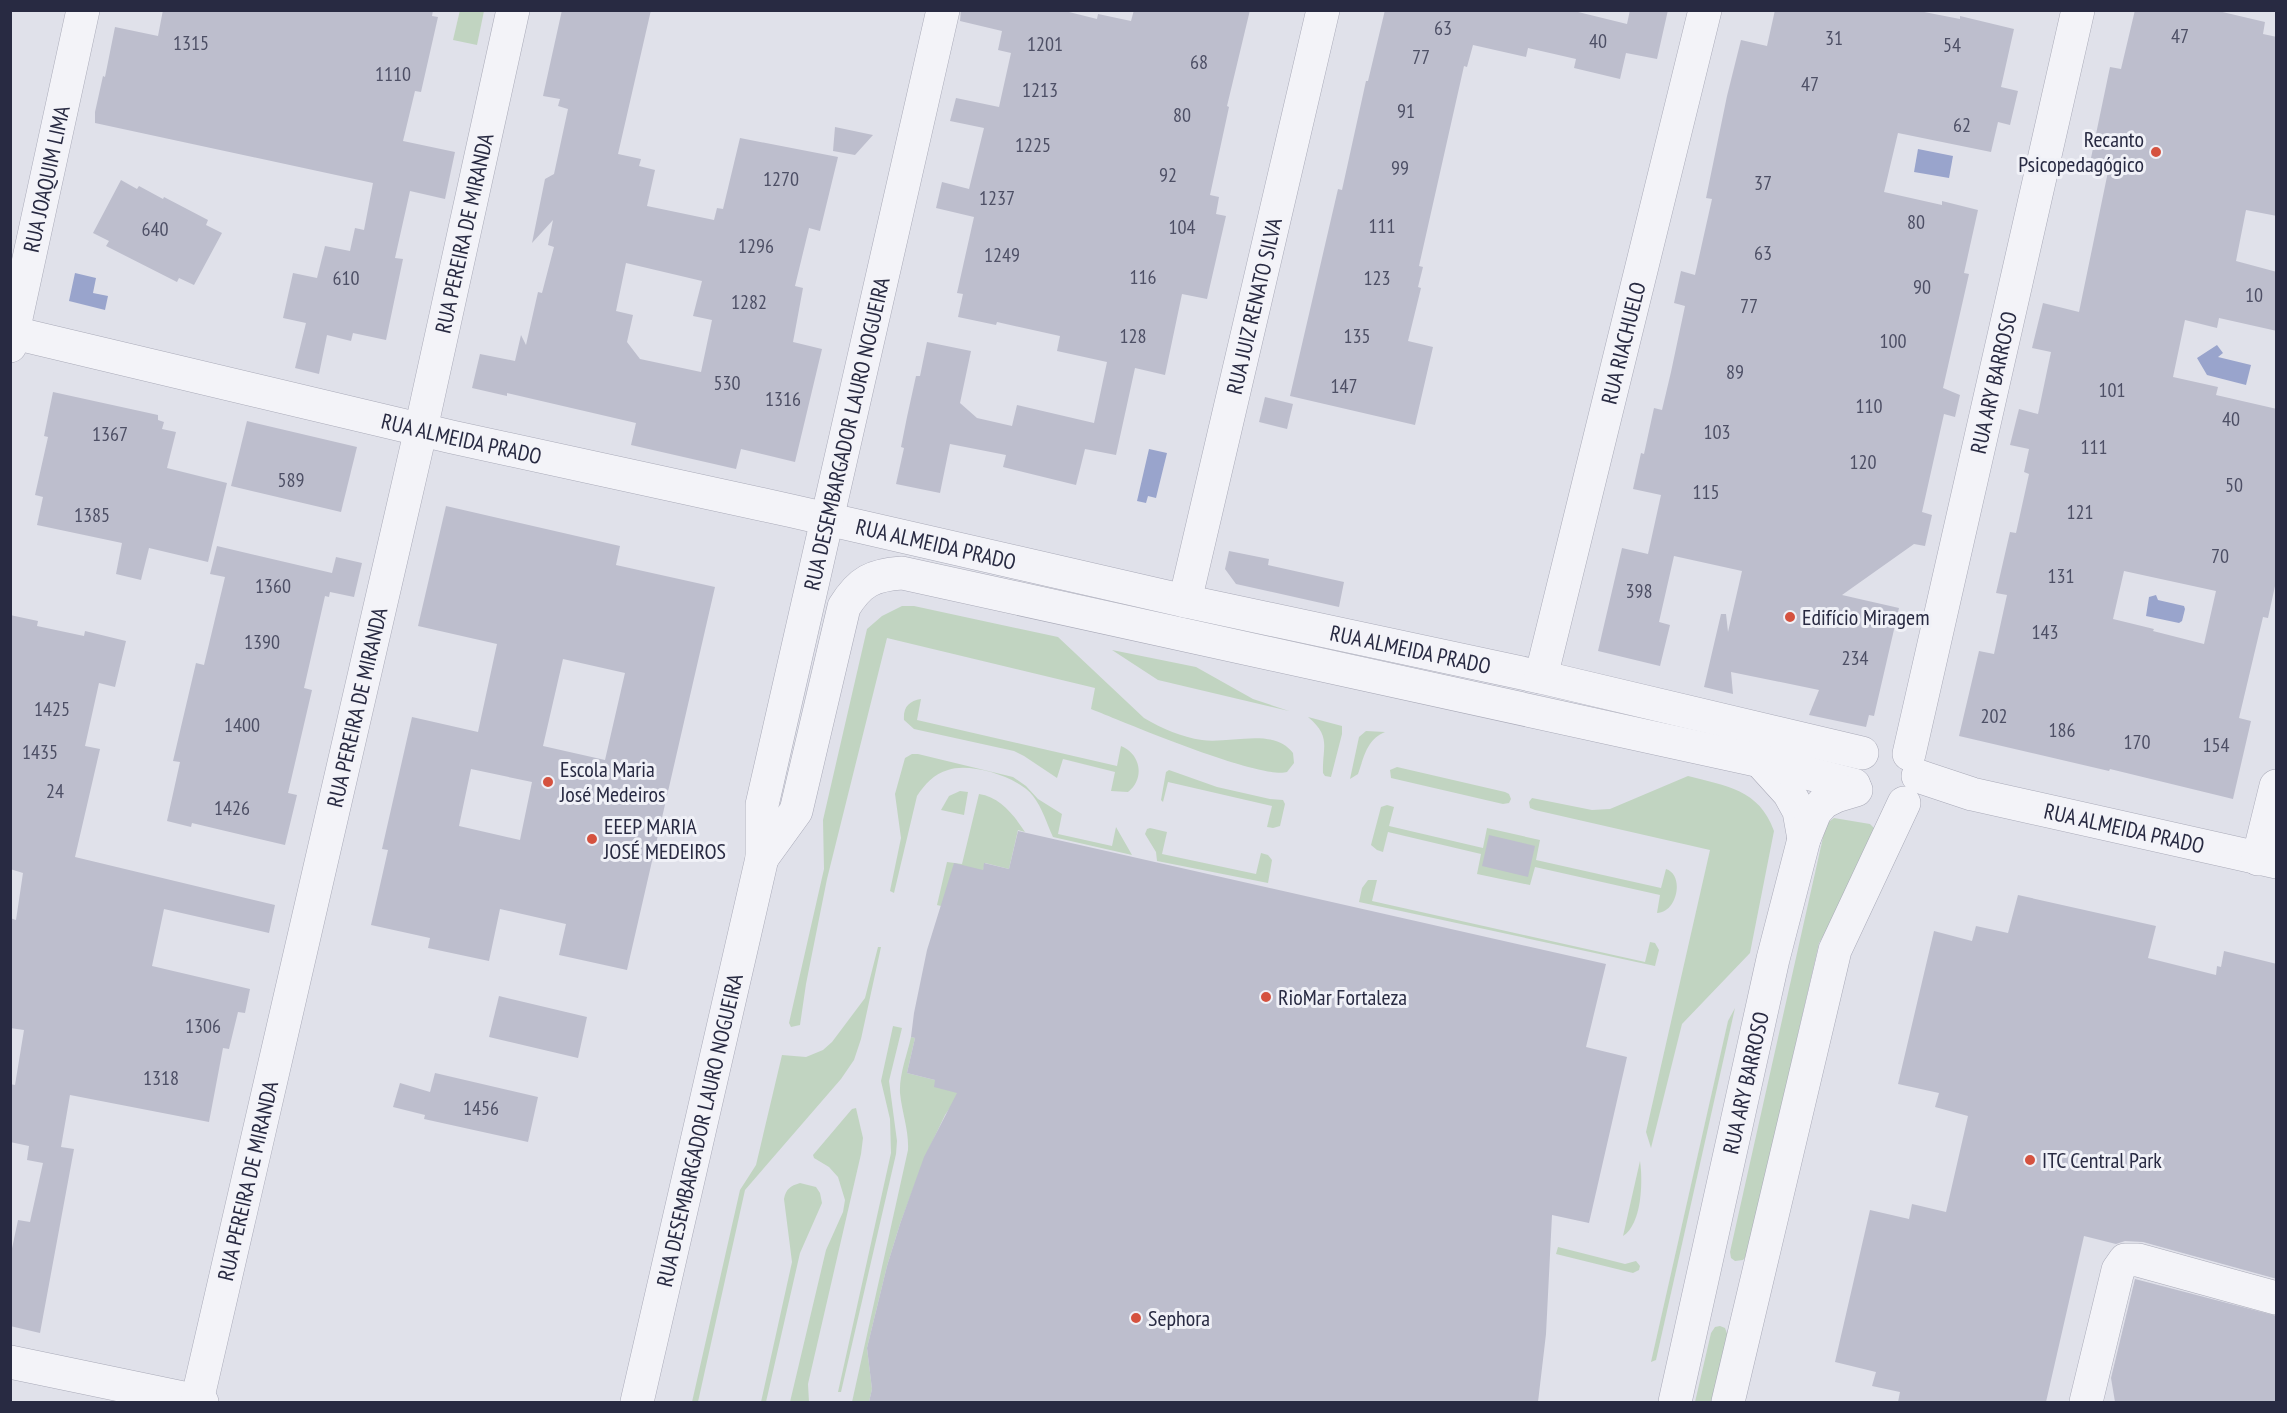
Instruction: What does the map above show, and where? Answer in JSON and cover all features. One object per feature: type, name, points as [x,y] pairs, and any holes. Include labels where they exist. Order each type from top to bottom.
[{"type":"street","name":"RUA JOAQUIM LIMA","points":[[12,337],[83,10]]},
{"type":"street","name":"RUA PEREIRA DE MIRANDA","points":[[199,1402],[421,429],[513,10]]},
{"type":"street","name":"RUA DESEMBARGADOR LAURO NOGUEIRA","points":[[637,1402],[762,858],[762,805],[943,10]]},
{"type":"street","name":"RUA JUIZ RENATO SILVA","points":[[1185,601],[1323,10]]},
{"type":"street","name":"RUA RIACHUELO","points":[[1541,677],[1705,10]]},
{"type":"street","name":"RUA ARY BARROSO","points":[[1728,1402],[1835,951],[1911,782],[2078,10]]},
{"type":"street","name":"RUA ALMEIDA PRADO","points":[[12,337],[1185,601],[1541,677],[1862,753]]},
{"type":"street","name":"RUA ALMEIDA PRADO","points":[[883,574],[902,573],[1760,761],[1855,787]]},
{"type":"street","name":"RUA DESEMBARGADOR LAURO NOGUEIRA","points":[[762,858],[796,810],[844,607],[851,595],[872,578],[883,574]]},
{"type":"street","points":[[1880,743],[1891,743],[1901,747],[1911,782],[1887,809],[1877,808],[1868,804],[1855,787],[1854,768],[1862,753],[1870,747],[1880,743]]},
{"type":"street","points":[[1760,761],[1772,772],[1794,802],[1804,839]]},
{"type":"street","name":"RUA ALMEIDA PRADO","points":[[1911,782],[2267,861]]},
{"type":"street","points":[[2267,861],[2277,786]]},
{"type":"street","name":"RUA ARY BARROSO","points":[[1675,1402],[1773,958],[1804,839],[1815,812],[1824,802],[1855,787]]},
{"type":"street","points":[[2086,1402],[2118,1270],[2125,1260],[2138,1260],[2277,1298]]},
{"type":"street","points":[[1699,1293],[1749,1306]]},
{"type":"street","points":[[10,1362],[199,1402]]},
{"type":"green space","points":[[460,10],[484,11],[477,45],[453,40]]},
{"type":"green space","points":[[902,606],[914,606],[1058,637],[1151,722],[1194,739],[1213,741],[1251,738],[1275,741],[1285,745],[1293,753],[1294,763],[1287,772],[1272,772],[1222,759],[1091,709],[1095,688],[887,638],[827,879],[800,1025],[791,1027],[789,1023],[824,869],[823,820],[867,629],[882,616]]},
{"type":"green space","points":[[1112,650],[1196,667],[1253,699],[1289,711],[1158,680]]},
{"type":"green space","points":[[921,699],[917,720],[1117,766],[1121,746],[1133,755],[1136,761],[1139,774],[1137,780],[1128,792],[1111,791],[1115,772],[1063,759],[1057,778],[1014,751],[914,729],[904,720],[905,712],[910,703]]},
{"type":"green space","points":[[1308,717],[1342,726],[1331,777],[1323,773],[1323,737]]},
{"type":"green space","points":[[1366,731],[1385,732],[1370,744],[1358,774],[1350,779],[1359,737]]},
{"type":"green space","points":[[912,754],[1013,777],[1026,786],[1038,799],[1062,814],[1058,834],[1112,846],[1116,827],[1132,855],[1053,837],[1039,805],[1026,789],[1006,777],[993,773],[957,768],[934,777],[917,796],[894,893],[890,891],[901,838],[895,794],[905,758]]},
{"type":"green space","points":[[1397,767],[1505,792],[1511,799],[1509,803],[1503,804],[1391,778],[1390,770]]},
{"type":"green space","points":[[1169,770],[1217,787],[1283,800],[1285,804],[1280,826],[1267,827],[1272,806],[1168,782],[1163,802],[1161,800],[1166,772]]},
{"type":"green space","points":[[1688,776],[1728,787],[1750,798],[1768,817],[1774,831],[1750,953],[1682,1024],[1651,1148],[1646,1132],[1710,850],[1535,810],[1530,808],[1529,802],[1532,798],[1592,810],[1610,809]]},
{"type":"green space","points":[[960,791],[968,792],[964,815],[941,810],[949,796]]},
{"type":"green space","points":[[979,794],[1000,803],[1011,813],[1025,832],[1018,830],[1009,869],[985,863],[983,870],[941,906],[937,905],[947,862],[962,864]]},
{"type":"green space","points":[[1387,805],[1394,807],[1389,826],[1483,848],[1487,828],[1540,840],[1536,860],[1661,888],[1666,869],[1672,873],[1677,886],[1674,901],[1670,907],[1657,913],[1660,895],[1535,867],[1530,885],[1477,874],[1481,854],[1388,832],[1383,852],[1377,850],[1371,845],[1381,807]]},
{"type":"green space","points":[[1834,818],[1870,824],[1878,832],[1878,845],[1819,943],[1747,1255],[1743,1260],[1735,1261],[1731,1258],[1730,1252],[1826,824]]},
{"type":"green space","points":[[1150,828],[1167,832],[1162,854],[1256,874],[1261,853],[1268,855],[1272,860],[1268,883],[1157,861],[1156,852],[1145,834]]},
{"type":"green space","points":[[1368,880],[1377,880],[1372,901],[1645,962],[1650,942],[1655,943],[1659,950],[1655,966],[1359,902],[1362,888]]},
{"type":"green space","points":[[878,947],[881,947],[861,1039],[854,1060],[841,1079],[745,1190],[698,1402],[692,1402],[740,1190],[756,1165],[782,1055],[806,1057],[823,1050],[832,1042],[865,998]]},
{"type":"green space","points":[[1735,1008],[1656,1360],[1651,1362],[1728,1021]]},
{"type":"green space","points":[[893,1026],[902,1028],[889,1081],[897,1141],[896,1154],[841,1392],[838,1392],[891,1153],[890,1119],[881,1081]]},
{"type":"green space","points":[[911,1037],[915,1038],[907,1073],[935,1080],[960,1093],[945,1115],[925,1157],[887,1266],[867,1348],[872,1389],[869,1402],[852,1402],[908,1150],[900,1086]]},
{"type":"green space","points":[[856,1108],[863,1138],[861,1154],[808,1384],[809,1402],[790,1402],[826,1250],[843,1212],[845,1200],[838,1177],[813,1155],[852,1109]]},
{"type":"green space","points":[[1640,1161],[1641,1190],[1638,1212],[1629,1230],[1623,1236]]},
{"type":"green space","points":[[800,1183],[816,1187],[822,1203],[800,1253],[766,1402],[761,1402],[792,1262],[784,1199],[789,1188]]},
{"type":"green space","points":[[1558,1247],[1625,1264],[1636,1261],[1640,1266],[1639,1270],[1633,1273],[1556,1254]]},
{"type":"green space","points":[[1715,1327],[1725,1328],[1728,1336],[1713,1402],[1695,1402],[1711,1333]]},
{"type":"water","points":[[1918,149],[1953,156],[1949,178],[1914,172]]},
{"type":"water","points":[[75,273],[96,278],[93,293],[108,296],[105,310],[69,301]]},
{"type":"water","points":[[2217,345],[2223,353],[2218,357],[2251,365],[2246,385],[2207,375],[2197,358]]},
{"type":"water","points":[[1149,449],[1167,453],[1156,498],[1148,496],[1146,503],[1137,501]]},
{"type":"water","points":[[2156,595],[2158,600],[2184,606],[2182,621],[2179,623],[2146,616],[2149,597]]},
{"type":"building","points":[[163,10],[433,10],[432,16],[438,17],[421,92],[415,91],[403,141],[455,152],[445,199],[410,191],[395,258],[403,259],[386,340],[353,333],[351,341],[327,335],[319,374],[295,368],[306,323],[283,318],[293,273],[317,278],[325,246],[350,251],[355,228],[364,230],[373,183],[95,123],[95,112],[115,27],[158,36]]},
{"type":"building","points":[[562,10],[651,10],[618,154],[641,159],[639,166],[655,170],[647,206],[714,220],[717,208],[723,209],[740,138],[838,157],[820,231],[809,228],[795,286],[803,288],[793,342],[822,349],[795,462],[741,449],[736,469],[631,445],[636,423],[507,393],[507,396],[472,388],[480,354],[515,361],[521,335],[526,345],[538,292],[542,293],[554,247],[548,245],[553,220],[532,243],[545,179],[554,174],[568,109],[558,106],[560,99],[543,96]],"holes":[[[626,263],[702,281],[693,316],[712,320],[701,372],[640,359],[627,342],[633,315],[616,311]]]},
{"type":"building","points":[[961,10],[1061,10],[1097,19],[1098,14],[1131,21],[1134,10],[1250,10],[1227,106],[1229,107],[1210,195],[1219,197],[1216,214],[1226,216],[1207,299],[1182,294],[1165,375],[1135,368],[1116,455],[1085,449],[1076,485],[1003,467],[1006,455],[950,444],[940,493],[896,484],[904,448],[901,447],[907,417],[916,376],[920,376],[927,342],[971,351],[960,403],[977,418],[1012,426],[1017,405],[1094,423],[1107,362],[1057,351],[1060,336],[997,322],[996,325],[958,317],[963,294],[957,293],[974,217],[936,208],[942,182],[969,189],[984,128],[950,121],[956,98],[999,107],[1011,53],[998,50],[1002,31],[960,21]]},
{"type":"building","points":[[1385,10],[1570,10],[1627,24],[1630,10],[1668,10],[1657,59],[1626,53],[1620,79],[1574,68],[1576,59],[1528,48],[1526,57],[1473,45],[1467,67],[1464,66],[1419,266],[1423,267],[1418,287],[1421,288],[1408,341],[1433,347],[1415,425],[1290,396],[1338,189],[1342,190],[1366,81],[1368,81]]},
{"type":"building","points":[[1775,10],[1914,10],[1960,19],[1960,16],[2014,29],[2001,87],[2018,91],[2010,125],[1998,122],[1991,152],[1898,133],[1884,192],[1942,205],[1942,201],[1978,210],[1964,273],[1969,274],[1943,388],[1960,395],[1955,417],[1944,414],[1922,512],[1932,515],[1925,546],[1914,544],[1842,595],[1899,608],[1874,716],[1869,715],[1866,727],[1809,715],[1819,690],[1731,672],[1733,694],[1704,687],[1721,614],[1726,614],[1728,632],[1742,571],[1674,556],[1659,622],[1670,625],[1660,666],[1598,651],[1622,548],[1648,554],[1661,495],[1633,489],[1641,453],[1644,454],[1654,408],[1662,410],[1671,372],[1685,306],[1674,303],[1681,271],[1695,275],[1712,199],[1706,198],[1741,40],[1767,46]]},
{"type":"building","points":[[2135,10],[2214,10],[2265,22],[2263,34],[2277,37],[2277,216],[2246,210],[2236,261],[2277,272],[2277,331],[2219,318],[2217,328],[2185,320],[2173,377],[2218,387],[2216,395],[2277,409],[2277,577],[2268,618],[2263,617],[2239,718],[2251,721],[2233,799],[1959,736],[1979,651],[1994,654],[2007,595],[1996,593],[2010,532],[2016,533],[2029,474],[2024,472],[2029,449],[2010,445],[2019,409],[2038,414],[2051,352],[2032,348],[2043,303],[2079,312],[2110,162],[2091,158],[2110,67],[2121,69]],"holes":[[[2124,571],[2216,591],[2204,644],[2113,619]]]},
{"type":"building","points":[[835,127],[873,135],[855,155],[833,151]]},
{"type":"building","points":[[121,180],[137,189],[139,186],[163,199],[164,197],[208,220],[206,225],[222,233],[194,285],[179,278],[177,282],[106,246],[109,241],[93,233]]},
{"type":"building","points":[[53,392],[158,415],[158,420],[164,422],[162,429],[176,432],[167,468],[227,483],[208,562],[149,548],[141,580],[116,574],[122,543],[37,525],[43,497],[35,495],[48,437],[44,436]]},
{"type":"building","points":[[1265,397],[1293,404],[1287,429],[1259,422]]},
{"type":"building","points":[[247,421],[357,447],[341,512],[231,486]]},
{"type":"building","points":[[446,506],[620,546],[616,565],[715,587],[627,970],[559,955],[566,924],[500,909],[489,961],[428,948],[430,938],[371,925],[388,850],[382,849],[412,717],[478,732],[497,644],[418,626]],"holes":[[[563,659],[625,673],[605,760],[543,746]],[[471,769],[532,782],[520,840],[459,826]]]},
{"type":"building","points":[[217,546],[332,573],[336,557],[362,563],[354,597],[330,592],[329,597],[325,596],[304,688],[312,690],[288,793],[297,795],[285,845],[192,823],[191,827],[167,821],[180,762],[173,761],[196,663],[204,665],[225,577],[210,574]]},
{"type":"building","points":[[1229,551],[1269,559],[1268,565],[1344,582],[1339,607],[1236,584],[1225,569]]},
{"type":"building","points":[[10,615],[38,621],[37,626],[84,636],[85,631],[126,641],[115,687],[99,683],[85,746],[100,749],[75,857],[275,905],[269,933],[164,909],[152,966],[250,989],[245,1013],[238,1012],[229,1049],[223,1048],[209,1122],[70,1095],[61,1147],[74,1149],[40,1333],[10,1326],[10,1258],[18,1220],[30,1222],[43,1163],[27,1160],[29,1146],[10,1142],[10,1084],[15,1085],[24,1030],[10,1028],[10,918],[16,920],[23,873],[10,869]]},
{"type":"building","points":[[1018,831],[1606,964],[1586,1047],[1627,1057],[1589,1223],[1552,1215],[1546,1334],[1538,1402],[869,1402],[872,1389],[867,1348],[887,1266],[924,1157],[957,1093],[934,1087],[935,1080],[907,1073],[915,1038],[911,1037],[914,1013],[927,950],[954,863],[983,870],[984,863],[1009,869]]},
{"type":"building","points":[[1489,835],[1535,846],[1528,877],[1482,866]]},
{"type":"building","name":"ITC Central Park","points":[[2018,895],[2156,926],[2148,958],[2216,975],[2217,966],[2221,967],[2224,951],[2277,964],[2277,1279],[2143,1242],[2125,1241],[2116,1244],[2084,1236],[2046,1402],[1898,1402],[1900,1392],[1872,1386],[1876,1372],[1835,1362],[1870,1210],[1909,1219],[1912,1204],[1946,1212],[1968,1116],[1935,1107],[1939,1093],[1898,1084],[1934,931],[1972,941],[1976,926],[2008,933]]},
{"type":"building","points":[[499,996],[587,1017],[578,1058],[489,1037]]},
{"type":"building","points":[[435,1073],[538,1097],[528,1142],[424,1119],[425,1115],[393,1107],[400,1083],[430,1092]]},
{"type":"building","points":[[2135,1279],[2277,1316],[2277,1402],[2115,1402],[2111,1378]]},
{"type":"place","name":"Recanto Psicopedagógico","points":[[2156,152]]},
{"type":"place","name":"Edifício Miragem","points":[[1790,617]]},
{"type":"place","name":"Escola Maria José Medeiros","points":[[548,782]]},
{"type":"place","name":"EEEP MARIA JOSÉ MEDEIROS","points":[[592,839]]},
{"type":"place","name":"RioMar Fortaleza","points":[[1266,997]]},
{"type":"place","name":"ITC Central Park","points":[[2030,1160]]},
{"type":"place","name":"Sephora","points":[[1136,1318]]}]
